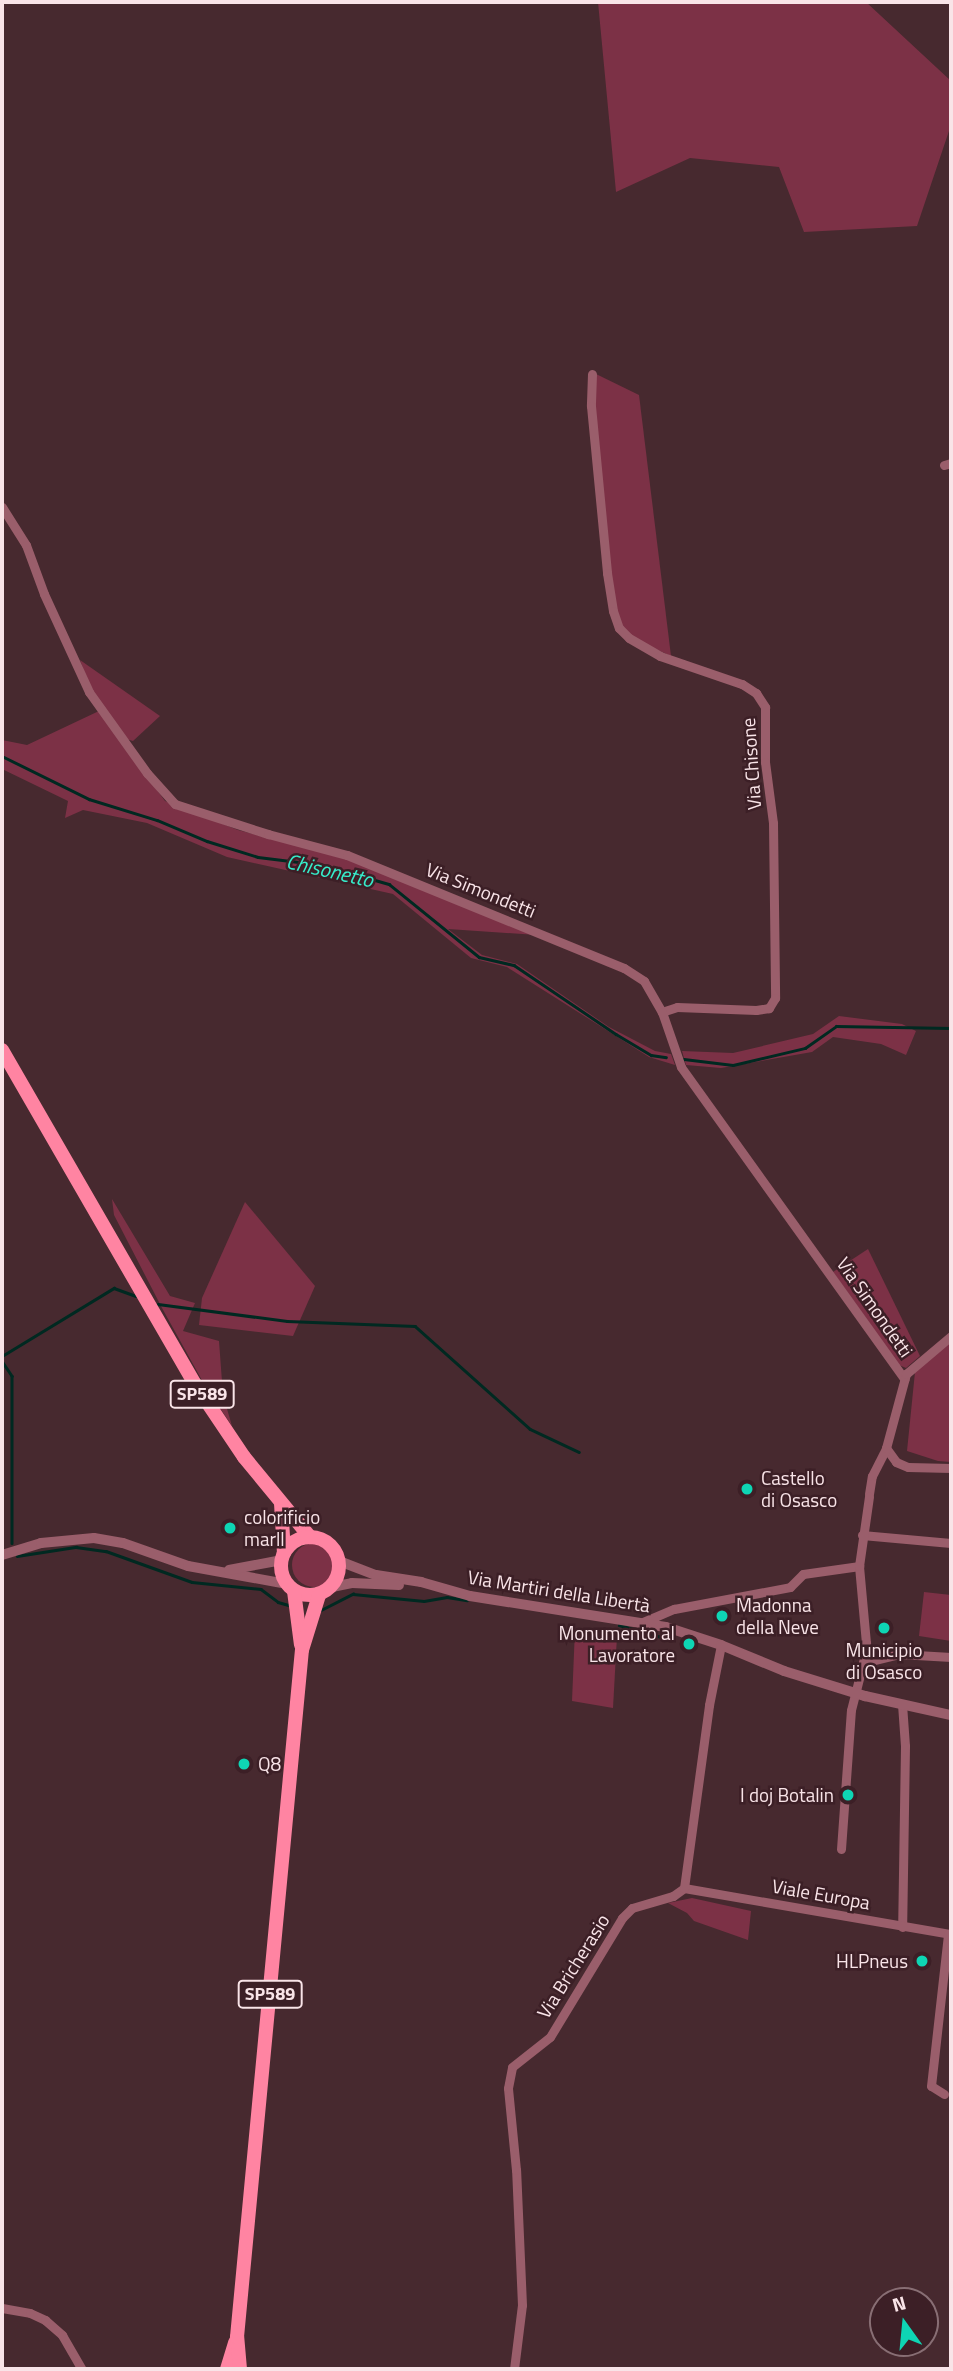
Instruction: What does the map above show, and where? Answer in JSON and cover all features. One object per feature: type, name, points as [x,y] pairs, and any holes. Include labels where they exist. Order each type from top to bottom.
[{"type":"main road","name":"SP589","points":[[3,1049],[195,1384],[244,1457],[310,1537],[326,1541],[339,1561]]},
{"type":"main road","name":"SP589","points":[[281,1502],[283,1556],[302,1650]]},
{"type":"main road","points":[[283,1556],[295,1541],[310,1537]]},
{"type":"main road","points":[[332,1587],[340,1570],[339,1561]]},
{"type":"main road","points":[[290,1587],[302,1595],[319,1595]]},
{"type":"main road","name":"SP589","points":[[240,2369],[237,2337],[302,1650],[319,1595],[332,1587]]},
{"type":"main road","name":"SP589","points":[[227,2369],[237,2337]]},
{"type":"street","name":"Via Chisone","points":[[592,374],[591,406],[607,573],[612,611],[619,628],[629,638],[652,652],[742,684],[756,693],[765,707],[765,762],[773,823],[775,998],[769,1008],[756,1010],[677,1007],[662,1012]]},
{"type":"street","name":"Via Simondetti","points":[[2,507],[26,545],[44,594],[89,692],[147,773],[175,804],[268,834],[347,855],[624,968],[643,981],[662,1012],[681,1067],[904,1379]]},
{"type":"street","points":[[841,1849],[854,1692],[866,1643],[859,1566],[872,1476],[886,1448],[904,1379],[914,1366],[951,1336]]},
{"type":"street","points":[[886,1448],[896,1462],[908,1467],[951,1468]]},
{"type":"street","points":[[862,1535],[951,1543]]},
{"type":"street","points":[[2,1555],[41,1543],[94,1538],[123,1543],[188,1566],[259,1577],[290,1587]]},
{"type":"street","points":[[218,1572],[283,1556]]},
{"type":"street","name":"SP589","points":[[339,1561],[376,1575],[421,1582],[441,1589]]},
{"type":"street","points":[[643,1622],[674,1609],[790,1587],[803,1574],[859,1566]]},
{"type":"street","name":"SP589","points":[[332,1587],[373,1583],[441,1589]]},
{"type":"street","name":"Via Martiri della Libertà","points":[[441,1589],[522,1605],[643,1622],[722,1645],[752,1660],[854,1692],[951,1715]]},
{"type":"street","points":[[684,1888],[709,1705],[722,1645]]},
{"type":"street","points":[[863,1663],[899,1654],[951,1657]]},
{"type":"street","points":[[902,1704],[905,1746],[902,1927]]},
{"type":"street","name":"Viale Europa","points":[[684,1888],[950,1934]]},
{"type":"street","name":"Via Bricherasio","points":[[513,2369],[522,2305],[516,2169],[508,2088],[512,2067],[550,2037],[622,1918],[632,1908],[673,1896],[684,1888]]},
{"type":"street","points":[[944,2094],[931,2086],[950,1934]]},
{"type":"street","points":[[2,2308],[30,2313],[45,2320],[62,2334],[82,2369]]},
{"type":"shaded area","points":[[598,2],[866,2],[951,81],[951,125],[917,226],[804,232],[779,167],[690,158],[616,192]]},
{"type":"shaded area","points":[[596,374],[639,395],[671,656],[633,639],[622,627],[615,612],[594,407]]},
{"type":"shaded area","points":[[80,660],[160,716],[133,741],[126,739],[90,688]]},
{"type":"shaded area","points":[[99,711],[165,801],[238,830],[348,859],[537,935],[448,929],[482,955],[517,964],[609,1027],[655,1051],[671,1054],[675,1065],[649,1057],[507,967],[471,958],[393,894],[227,857],[147,823],[83,810],[65,818],[68,801],[2,769],[2,740],[27,745]]},
{"type":"shaded area","points":[[839,1016],[902,1024],[916,1031],[906,1055],[881,1044],[833,1037],[812,1052],[721,1068],[686,1065],[682,1051],[733,1053],[813,1034]]},
{"type":"shaded area","points":[[112,1199],[170,1296],[195,1303],[183,1331],[219,1341],[223,1395],[232,1426],[204,1384],[162,1308],[114,1215]]},
{"type":"shaded area","points":[[245,1202],[315,1286],[293,1336],[199,1325],[202,1298]]},
{"type":"shaded area","points":[[868,1249],[920,1356],[906,1368],[899,1365],[833,1272]]},
{"type":"shaded area","points":[[951,1340],[951,1462],[938,1461],[907,1451],[915,1372]]},
{"type":"shaded area","points":[[314,1543],[330,1549],[336,1565],[330,1581],[314,1587],[298,1581],[292,1565],[298,1549]]},
{"type":"shaded area","points":[[924,1592],[951,1595],[951,1641],[919,1636]]},
{"type":"shaded area","points":[[575,1629],[617,1636],[613,1708],[572,1701]]},
{"type":"shaded area","points":[[692,1898],[751,1911],[748,1940],[694,1921],[687,1913],[668,1903]]},
{"type":"waterway","name":"Chisonetto","points":[[2,756],[89,799],[157,820],[207,841],[258,857],[323,865],[389,884],[479,957],[514,965],[616,1034],[651,1055],[666,1057]]},
{"type":"waterway","name":"Chisonetto","points":[[684,1059],[733,1065],[805,1048],[836,1026],[951,1028]]},
{"type":"waterway","name":"Chisonetto","points":[[2,1356],[114,1288],[136,1296]]},
{"type":"waterway","name":"Chisonetto","points":[[158,1304],[287,1321],[415,1326],[530,1429],[579,1452]]},
{"type":"waterway","points":[[2,1361],[12,1376],[12,1543]]},
{"type":"waterway","points":[[17,1556],[76,1547],[106,1551],[192,1582],[261,1589],[278,1602],[292,1606]]},
{"type":"waterway","points":[[321,1610],[353,1594],[424,1601],[447,1597],[467,1600]]},
{"type":"waterway","points":[[619,1625],[665,1638]]},
{"type":"place","name":"Castello di Osasco","points":[[747,1489]]},
{"type":"place","name":"colorificio marll","points":[[230,1528]]},
{"type":"place","name":"Madonna della Neve","points":[[722,1616]]},
{"type":"place","name":"Municipio di Osasco","points":[[884,1628]]},
{"type":"place","name":"Monumento al Lavoratore","points":[[689,1644]]},
{"type":"place","name":"Q8","points":[[244,1764]]},
{"type":"place","name":"I doj Botalin","points":[[848,1795]]},
{"type":"place","name":"HLPneus","points":[[922,1961]]}]
